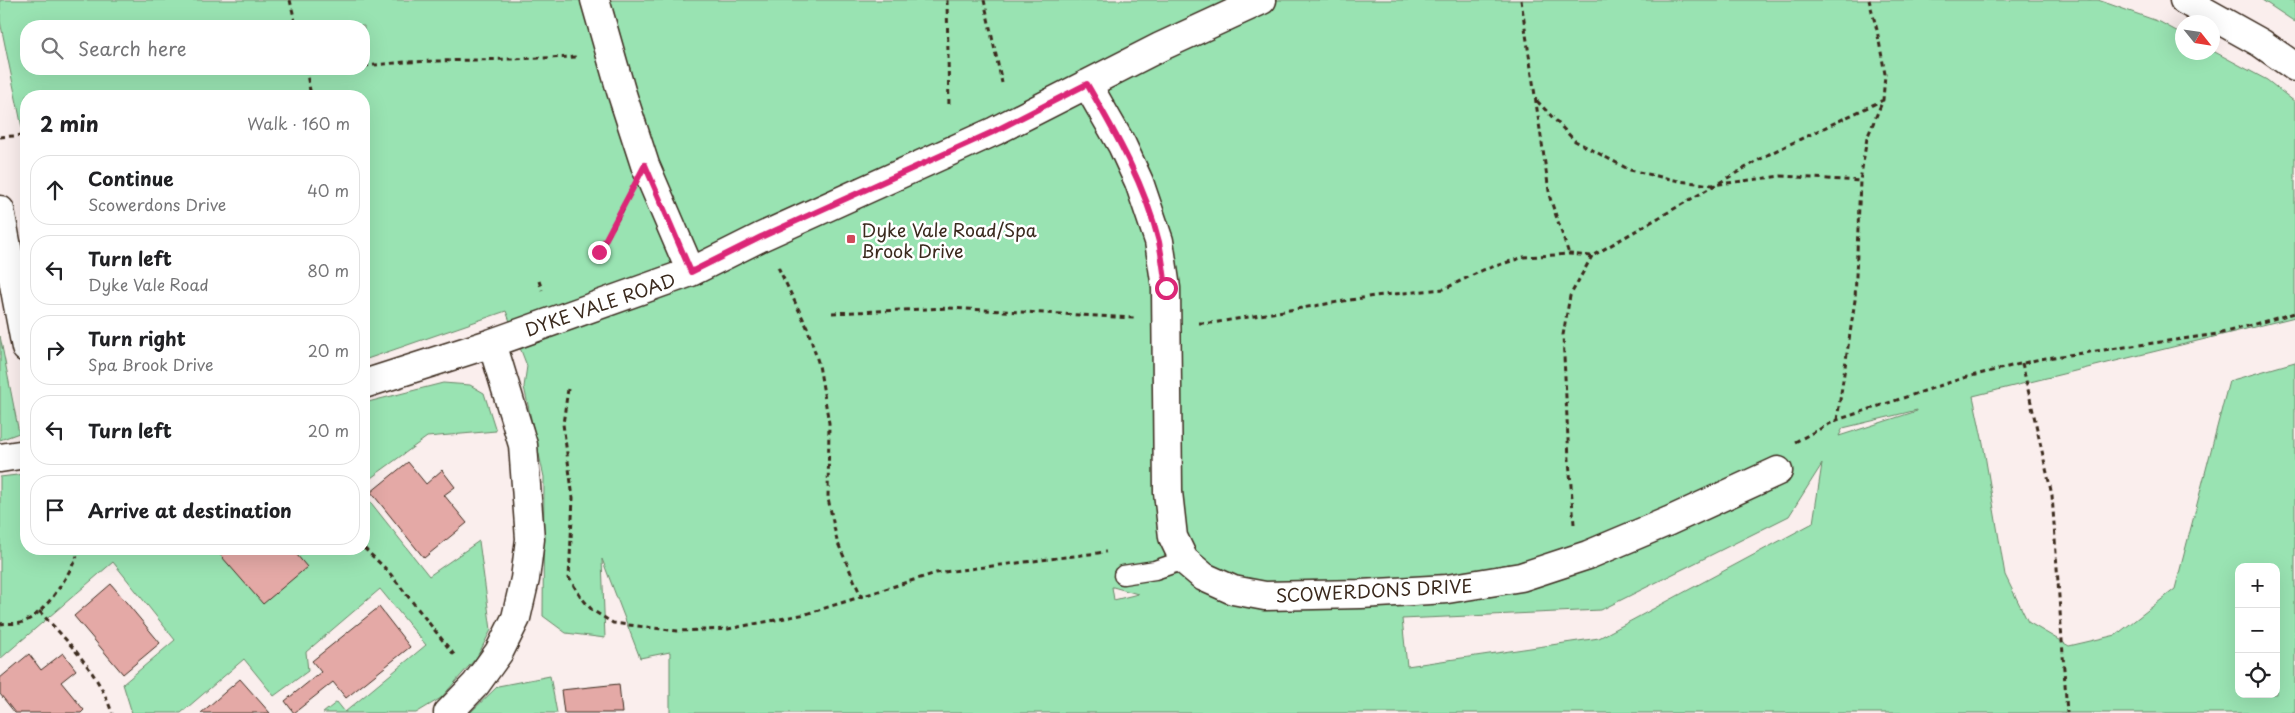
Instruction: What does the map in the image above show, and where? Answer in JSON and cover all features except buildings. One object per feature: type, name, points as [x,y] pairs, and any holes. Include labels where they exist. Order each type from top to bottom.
[{"type":"street","points":[[595,0],[645,165],[691,272]]},
{"type":"street","name":"DYKE VALE ROAD","points":[[370,382],[492,343],[691,272],[761,237],[995,131],[1160,47],[1262,0]]},
{"type":"street","points":[[2184,0],[2261,43],[2295,67]]},
{"type":"street","name":"SCOWERDONS DRIVE","points":[[1087,84],[1122,145],[1139,182],[1159,241],[1166,288],[1168,492],[1172,537],[1184,560],[1204,577],[1233,590],[1265,596],[1361,594],[1447,589],[1521,577],[1577,558],[1669,521],[1778,471]]},
{"type":"street","points":[[0,210],[20,316]]},
{"type":"street","points":[[448,713],[476,684],[499,652],[516,618],[525,579],[530,539],[523,445],[492,343]]},
{"type":"street","points":[[0,458],[20,455]]},
{"type":"lane","points":[[1123,574],[1155,570],[1184,560]]},
{"type":"path","points":[[290,0],[295,20]]},
{"type":"path","points":[[947,0],[950,108]]},
{"type":"path","points":[[984,0],[1002,83]]},
{"type":"path","points":[[1521,0],[1550,198],[1569,254]]},
{"type":"path","points":[[1837,420],[1855,300],[1860,181],[1867,138],[1883,100],[1885,74],[1869,0]]},
{"type":"path","points":[[370,65],[405,62],[611,57]]},
{"type":"path","points":[[307,75],[311,90]]},
{"type":"path","points":[[1577,558],[1568,460],[1563,335],[1570,296],[1592,256],[1772,153],[1883,100]]},
{"type":"path","points":[[1537,101],[1575,141],[1630,170],[1679,182],[1712,186],[1781,176],[1860,181]]},
{"type":"path","points":[[0,137],[20,135]]},
{"type":"path","points":[[599,252],[645,165]]},
{"type":"path","points":[[1196,323],[1212,323],[1374,296],[1444,289],[1483,270],[1524,257],[1569,254],[1592,256]]},
{"type":"path","points":[[778,266],[807,327],[819,365],[829,423],[828,498],[837,541],[861,596]]},
{"type":"path","points":[[832,313],[950,308],[1137,319]]},
{"type":"path","points":[[1794,442],[1837,420],[1963,378],[2040,358],[2218,334],[2295,313]]},
{"type":"path","points":[[2022,363],[2052,495],[2067,713]]},
{"type":"path","points":[[568,389],[563,424],[573,498],[569,578],[581,598],[592,610],[613,623],[678,631],[728,629],[806,614],[840,605],[861,596],[936,573],[1108,552]]},
{"type":"path","points":[[370,554],[388,571],[476,684]]},
{"type":"path","points":[[0,624],[21,623],[39,611],[66,580],[77,556]]},
{"type":"path","points":[[39,611],[69,642],[97,680],[112,713]]},
{"type":"green space","points":[[0,0],[2098,0],[2160,22],[2175,30],[2175,60],[2220,60],[2220,55],[2267,80],[2295,102],[2295,317],[1973,396],[1983,443],[2005,575],[2028,622],[2069,646],[2116,635],[2175,589],[2229,381],[2295,362],[2295,713],[670,713],[670,652],[640,658],[602,559],[605,638],[566,633],[543,616],[544,477],[524,387],[527,366],[506,311],[370,358],[370,90],[20,90],[20,118],[0,21]],"holes":[[[1917,411],[1839,436],[1843,428]],[[1822,464],[1813,523],[1599,638],[1407,666],[1402,619],[1601,610],[1789,516]],[[1113,587],[1138,594],[1114,600]]]},
{"type":"green space","points":[[2262,0],[2295,0],[2295,22]]},
{"type":"green space","points":[[0,336],[19,433],[0,440]]},
{"type":"green space","points":[[443,383],[470,385],[484,393],[496,431],[427,437],[370,479],[370,401]]},
{"type":"green space","points":[[20,475],[20,555],[370,555],[370,502],[429,576],[479,541],[491,630],[477,657],[441,698],[416,713],[323,713],[337,702],[345,712],[426,645],[380,589],[306,652],[308,671],[274,696],[244,659],[181,713],[132,713],[123,684],[175,640],[113,562],[0,659],[0,477]]},
{"type":"green space","points":[[550,676],[557,713],[470,713],[498,686]]},
{"type":"place","name":"Dyke Vale Road/Spa Brook Drive","points":[[851,239]]},
{"type":"route","points":[[599,252],[645,165],[691,272],[761,237],[995,131],[1087,84],[1122,145],[1139,182],[1159,241],[1166,288]]}]
